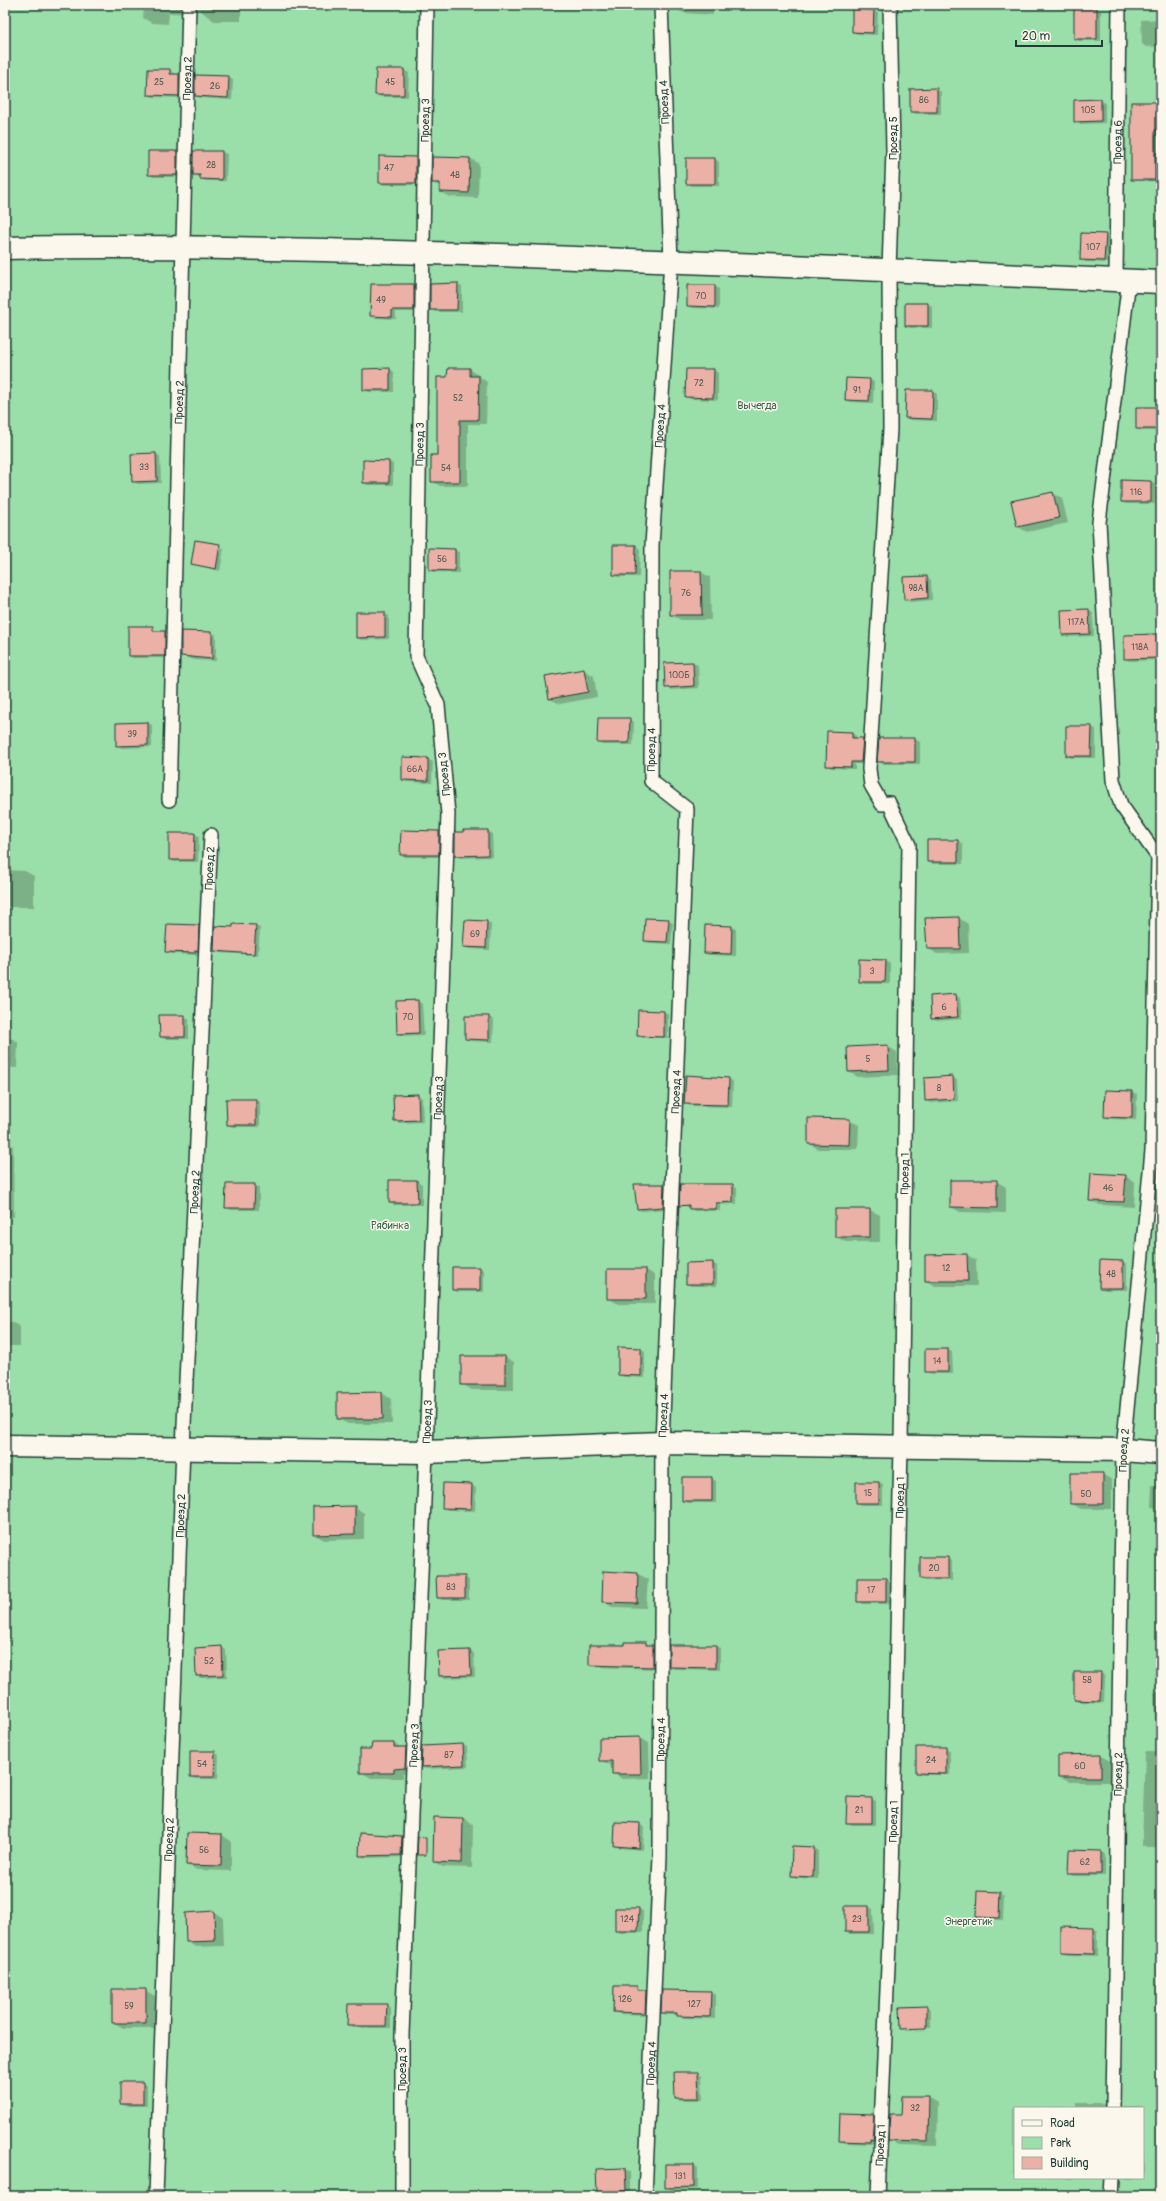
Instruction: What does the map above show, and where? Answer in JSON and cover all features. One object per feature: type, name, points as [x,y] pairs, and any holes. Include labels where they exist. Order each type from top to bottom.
[{"type":"street","points":[[5,248],[182,247],[423,253],[671,261],[1123,279],[1161,282]]},
{"type":"street","points":[[5,1446],[183,1447],[426,1452],[662,1443],[901,1445],[1123,1450],[1161,1453]]},
{"type":"lane","name":"Проезд 2","points":[[169,800],[189,5]]},
{"type":"lane","name":"Проезд 3","points":[[402,2196],[402,2034],[426,1452],[448,814],[438,705],[416,656],[427,5]]},
{"type":"lane","name":"Проезд 4","points":[[645,2196],[660,1856],[662,1443],[687,809],[651,781],[652,545],[671,261],[661,5]]},
{"type":"lane","name":"Проезд 5","points":[[889,803],[882,804],[871,785],[869,769],[890,429],[889,270],[893,150],[890,5]]},
{"type":"lane","name":"Проезд 6","points":[[1119,5],[1123,279],[1099,522],[1113,780],[1121,805]]},
{"type":"lane","name":"Проезд 1","points":[[878,2196],[892,1874],[901,1445],[909,845],[889,803]]},
{"type":"lane","name":"Проезд 2","points":[[1113,2107],[1123,1450],[1152,1151],[1158,857],[1121,805]]},
{"type":"lane","name":"Проезд 2","points":[[156,2196],[183,1447],[211,835]]},
{"type":"lane","points":[[1111,2196],[1112,2179]]},
{"type":"green space","points":[[5,5],[1161,5],[1161,2196],[5,2196]]},
{"type":"building","points":[[1074,8],[1097,8],[1097,39],[1074,39]]},
{"type":"building","points":[[852,9],[874,10],[873,33],[852,32]]},
{"type":"building","points":[[148,69],[170,69],[170,74],[179,74],[179,96],[147,95]]},
{"type":"building","points":[[376,69],[404,69],[404,95],[375,95]]},
{"type":"building","points":[[195,75],[229,76],[228,98],[195,96]]},
{"type":"building","points":[[937,88],[937,112],[910,112],[910,89]]},
{"type":"building","points":[[1101,99],[1101,121],[1074,122],[1074,100]]},
{"type":"building","points":[[1131,102],[1161,102],[1161,129],[1155,130],[1155,180],[1131,180]]},
{"type":"building","points":[[148,151],[177,151],[177,175],[148,175]]},
{"type":"building","points":[[193,151],[222,151],[222,180],[200,179],[200,175],[193,175]]},
{"type":"building","points":[[379,156],[416,157],[416,183],[379,183]]},
{"type":"building","points":[[432,157],[470,158],[469,193],[440,192],[440,183],[432,183]]},
{"type":"building","points":[[686,158],[715,158],[715,184],[686,184]]},
{"type":"building","points":[[1081,233],[1106,234],[1104,261],[1080,260]]},
{"type":"building","points":[[458,283],[457,310],[430,310],[430,284]]},
{"type":"building","points":[[371,284],[414,284],[414,310],[392,310],[392,317],[370,316]]},
{"type":"building","points":[[687,285],[715,285],[715,307],[687,306]]},
{"type":"building","points":[[905,303],[928,303],[928,326],[905,326]]},
{"type":"building","points":[[390,368],[390,390],[363,390],[363,369]]},
{"type":"building","points":[[448,368],[470,368],[470,376],[479,376],[478,420],[460,420],[460,482],[431,482],[431,455],[437,455],[437,377],[447,377]]},
{"type":"building","points":[[686,369],[714,369],[713,398],[685,397]]},
{"type":"building","points":[[846,378],[870,379],[869,401],[845,400]]},
{"type":"building","points":[[906,390],[933,390],[932,419],[905,418]]},
{"type":"building","points":[[1136,407],[1161,407],[1161,429],[1136,429]]},
{"type":"building","points":[[156,453],[157,481],[132,482],[131,454]]},
{"type":"building","points":[[363,460],[389,461],[389,483],[363,483]]},
{"type":"building","points":[[1121,480],[1151,481],[1151,502],[1121,502]]},
{"type":"building","points":[[1053,492],[1059,518],[1017,527],[1011,501]]},
{"type":"building","points":[[195,540],[220,544],[216,569],[191,564]]},
{"type":"building","points":[[613,545],[636,545],[635,575],[613,575]]},
{"type":"building","points":[[429,548],[455,549],[455,571],[429,570]]},
{"type":"building","points":[[670,571],[701,571],[702,615],[670,615]]},
{"type":"building","points":[[927,576],[928,598],[904,600],[903,577]]},
{"type":"building","points":[[1089,609],[1090,634],[1062,635],[1061,610]]},
{"type":"building","points":[[356,612],[385,612],[385,637],[356,638]]},
{"type":"building","points":[[128,626],[153,626],[153,631],[165,631],[165,656],[128,656]]},
{"type":"building","points":[[181,631],[212,632],[212,659],[181,656]]},
{"type":"building","points":[[1157,634],[1157,658],[1124,659],[1124,635]]},
{"type":"building","points":[[693,662],[694,686],[665,688],[664,663]]},
{"type":"building","points":[[584,669],[588,692],[549,699],[545,676]]},
{"type":"building","points":[[598,718],[630,718],[629,743],[597,743]]},
{"type":"building","points":[[148,722],[148,745],[116,746],[116,723]]},
{"type":"building","points":[[1066,726],[1092,726],[1091,756],[1066,756]]},
{"type":"building","points":[[827,731],[852,732],[852,738],[863,738],[861,762],[851,762],[851,767],[826,766]]},
{"type":"building","points":[[879,738],[915,738],[915,762],[877,762]]},
{"type":"building","points":[[402,757],[428,758],[428,781],[402,780]]},
{"type":"building","points":[[401,830],[439,831],[439,855],[400,855]]},
{"type":"building","points":[[463,830],[488,830],[488,855],[455,856],[455,832],[463,832]]},
{"type":"building","points":[[169,833],[195,833],[194,860],[169,860]]},
{"type":"building","points":[[927,840],[958,840],[958,862],[927,862]]},
{"type":"building","points":[[959,917],[960,949],[927,949],[925,918]]},
{"type":"building","points":[[645,918],[669,919],[667,942],[644,941]]},
{"type":"building","points":[[465,920],[487,921],[486,948],[463,947]]},
{"type":"building","points":[[167,924],[199,925],[198,951],[195,950],[195,953],[165,952]]},
{"type":"building","points":[[233,924],[256,925],[254,954],[214,951],[215,926],[233,927]]},
{"type":"building","points":[[705,925],[732,926],[731,954],[704,953]]},
{"type":"building","points":[[859,959],[886,960],[885,982],[859,982]]},
{"type":"building","points":[[956,994],[958,1017],[931,1019],[930,996]]},
{"type":"building","points":[[418,1000],[419,1033],[397,1034],[396,1001]]},
{"type":"building","points":[[638,1010],[664,1011],[664,1037],[637,1036]]},
{"type":"building","points":[[159,1015],[185,1015],[185,1037],[160,1037]]},
{"type":"building","points":[[465,1016],[489,1016],[489,1040],[465,1039]]},
{"type":"building","points":[[888,1045],[889,1070],[848,1072],[847,1047]]},
{"type":"building","points":[[686,1075],[729,1078],[728,1105],[684,1104]]},
{"type":"building","points":[[953,1076],[954,1099],[925,1101],[924,1078]]},
{"type":"building","points":[[1105,1090],[1132,1091],[1132,1118],[1104,1117]]},
{"type":"building","points":[[418,1094],[419,1120],[394,1121],[393,1095]]},
{"type":"building","points":[[226,1099],[256,1099],[256,1125],[227,1125]]},
{"type":"building","points":[[808,1118],[850,1119],[849,1145],[808,1144]]},
{"type":"building","points":[[1091,1173],[1126,1175],[1124,1202],[1089,1201]]},
{"type":"building","points":[[389,1180],[417,1180],[418,1203],[389,1203]]},
{"type":"building","points":[[950,1180],[997,1180],[997,1208],[950,1207]]},
{"type":"building","points":[[226,1184],[255,1184],[254,1208],[225,1208]]},
{"type":"building","points":[[634,1184],[664,1184],[663,1207],[637,1209]]},
{"type":"building","points":[[680,1184],[733,1184],[733,1202],[716,1203],[716,1209],[689,1209],[689,1205],[679,1206]]},
{"type":"building","points":[[835,1209],[870,1209],[870,1237],[835,1237]]},
{"type":"building","points":[[967,1254],[968,1281],[925,1281],[925,1255]]},
{"type":"building","points":[[1100,1260],[1123,1261],[1123,1288],[1099,1288]]},
{"type":"building","points":[[713,1262],[713,1284],[686,1284],[686,1263]]},
{"type":"building","points":[[452,1267],[480,1267],[480,1290],[452,1290]]},
{"type":"building","points":[[607,1269],[646,1269],[646,1299],[607,1299]]},
{"type":"building","points":[[618,1347],[641,1348],[641,1376],[618,1375]]},
{"type":"building","points":[[925,1349],[948,1349],[948,1372],[925,1372]]},
{"type":"building","points":[[461,1356],[505,1356],[505,1385],[461,1385]]},
{"type":"building","points":[[382,1392],[383,1419],[337,1419],[337,1393]]},
{"type":"building","points":[[1070,1473],[1103,1473],[1103,1504],[1070,1504]]},
{"type":"building","points":[[682,1477],[712,1477],[712,1501],[682,1501]]},
{"type":"building","points":[[856,1482],[879,1482],[879,1503],[856,1503]]},
{"type":"building","points":[[443,1483],[472,1484],[471,1509],[442,1508]]},
{"type":"building","points":[[355,1506],[355,1534],[313,1535],[313,1507]]},
{"type":"building","points":[[920,1557],[948,1557],[948,1579],[920,1579]]},
{"type":"building","points":[[603,1571],[638,1573],[637,1603],[602,1602]]},
{"type":"building","points":[[436,1576],[465,1576],[465,1598],[437,1598]]},
{"type":"building","points":[[857,1578],[886,1578],[886,1602],[857,1602]]},
{"type":"building","points":[[624,1642],[646,1642],[646,1645],[653,1645],[653,1667],[589,1665],[589,1645],[624,1645]]},
{"type":"building","points":[[669,1645],[716,1645],[716,1668],[669,1667]]},
{"type":"building","points":[[222,1646],[223,1675],[196,1676],[195,1648]]},
{"type":"building","points":[[470,1650],[471,1675],[439,1676],[438,1651]]},
{"type":"building","points":[[1074,1672],[1101,1672],[1100,1701],[1074,1700]]},
{"type":"building","points":[[640,1737],[641,1774],[612,1774],[612,1761],[599,1761],[599,1738]]},
{"type":"building","points":[[372,1743],[394,1743],[394,1747],[406,1747],[405,1768],[394,1769],[394,1773],[360,1773],[360,1749],[371,1749]]},
{"type":"building","points":[[463,1744],[464,1765],[421,1767],[422,1746]]},
{"type":"building","points":[[916,1747],[946,1747],[946,1774],[916,1773]]},
{"type":"building","points":[[190,1751],[215,1751],[214,1777],[190,1777]]},
{"type":"building","points":[[1101,1754],[1101,1777],[1058,1777],[1058,1755]]},
{"type":"building","points":[[847,1797],[872,1798],[872,1823],[846,1823]]},
{"type":"building","points":[[434,1817],[463,1818],[462,1863],[433,1862]]},
{"type":"building","points":[[615,1822],[640,1823],[639,1848],[614,1846]]},
{"type":"building","points":[[187,1833],[222,1834],[221,1866],[186,1865]]},
{"type":"building","points":[[360,1833],[402,1836],[401,1855],[359,1856]]},
{"type":"building","points":[[418,1837],[426,1838],[426,1855],[417,1855]]},
{"type":"building","points":[[792,1846],[814,1847],[813,1877],[791,1876]]},
{"type":"building","points":[[1069,1850],[1101,1851],[1101,1874],[1068,1874]]},
{"type":"building","points":[[977,1891],[1000,1892],[999,1918],[976,1917]]},
{"type":"building","points":[[845,1906],[869,1906],[869,1932],[845,1932]]},
{"type":"building","points":[[615,1908],[639,1908],[638,1931],[615,1931]]},
{"type":"building","points":[[214,1911],[215,1941],[186,1942],[185,1913]]},
{"type":"building","points":[[1061,1927],[1094,1928],[1094,1954],[1061,1953]]},
{"type":"building","points":[[614,1986],[637,1986],[637,1990],[646,1990],[645,2013],[613,2012]]},
{"type":"building","points":[[112,1989],[146,1989],[146,2023],[112,2023]]},
{"type":"building","points":[[662,1990],[711,1991],[710,2017],[677,2016],[677,2013],[661,2013]]},
{"type":"building","points":[[348,2004],[387,2004],[386,2026],[347,2026]]},
{"type":"building","points":[[927,2006],[927,2028],[901,2029],[900,2007]]},
{"type":"building","points":[[674,2072],[698,2072],[699,2098],[675,2098]]},
{"type":"building","points":[[120,2082],[143,2082],[143,2104],[120,2104]]},
{"type":"building","points":[[902,2096],[929,2096],[928,2141],[888,2140],[890,2114],[901,2114]]},
{"type":"building","points":[[840,2113],[874,2114],[872,2140],[869,2139],[869,2142],[839,2141]]},
{"type":"building","points":[[665,2164],[694,2164],[694,2187],[665,2188]]},
{"type":"building","points":[[625,2168],[626,2191],[597,2192],[596,2169]]},
{"type":"park label","name":"Вычегда","points":[[757,405]]},
{"type":"park label","name":"Рябинка","points":[[390,1225]]},
{"type":"park label","name":"Энергетик","points":[[969,1921]]}]
